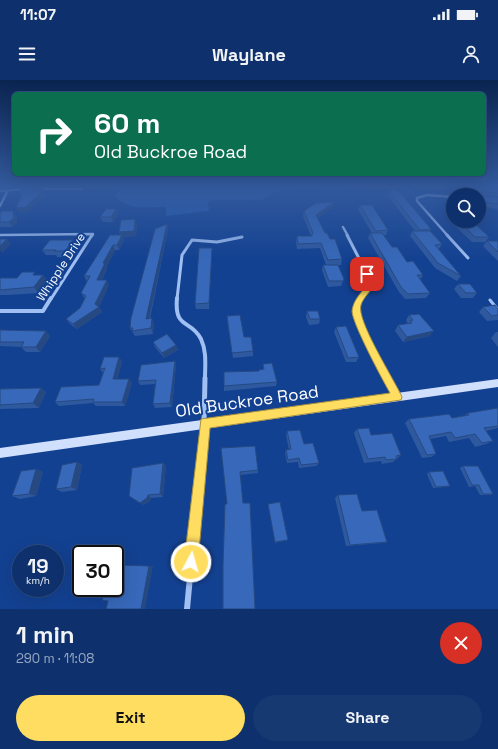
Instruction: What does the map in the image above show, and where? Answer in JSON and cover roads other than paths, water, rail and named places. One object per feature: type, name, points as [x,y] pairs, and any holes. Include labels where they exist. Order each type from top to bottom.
[{"type":"street","points":[[426,211],[468,258]]},
{"type":"street","points":[[343,227],[367,274],[369,287],[357,303],[356,312],[368,341],[397,397]]},
{"type":"street","name":"Whipple Drive","points":[[0,235],[93,234],[43,311],[0,311]]},
{"type":"street","points":[[187,609],[204,423],[204,346],[197,334],[179,318],[176,311],[182,255],[192,240],[209,243],[222,242],[242,237]]},
{"type":"street","name":"Old Buckroe Road","points":[[0,453],[204,423],[498,383]]},
{"type":"lane","points":[[490,300],[498,310]]}]
